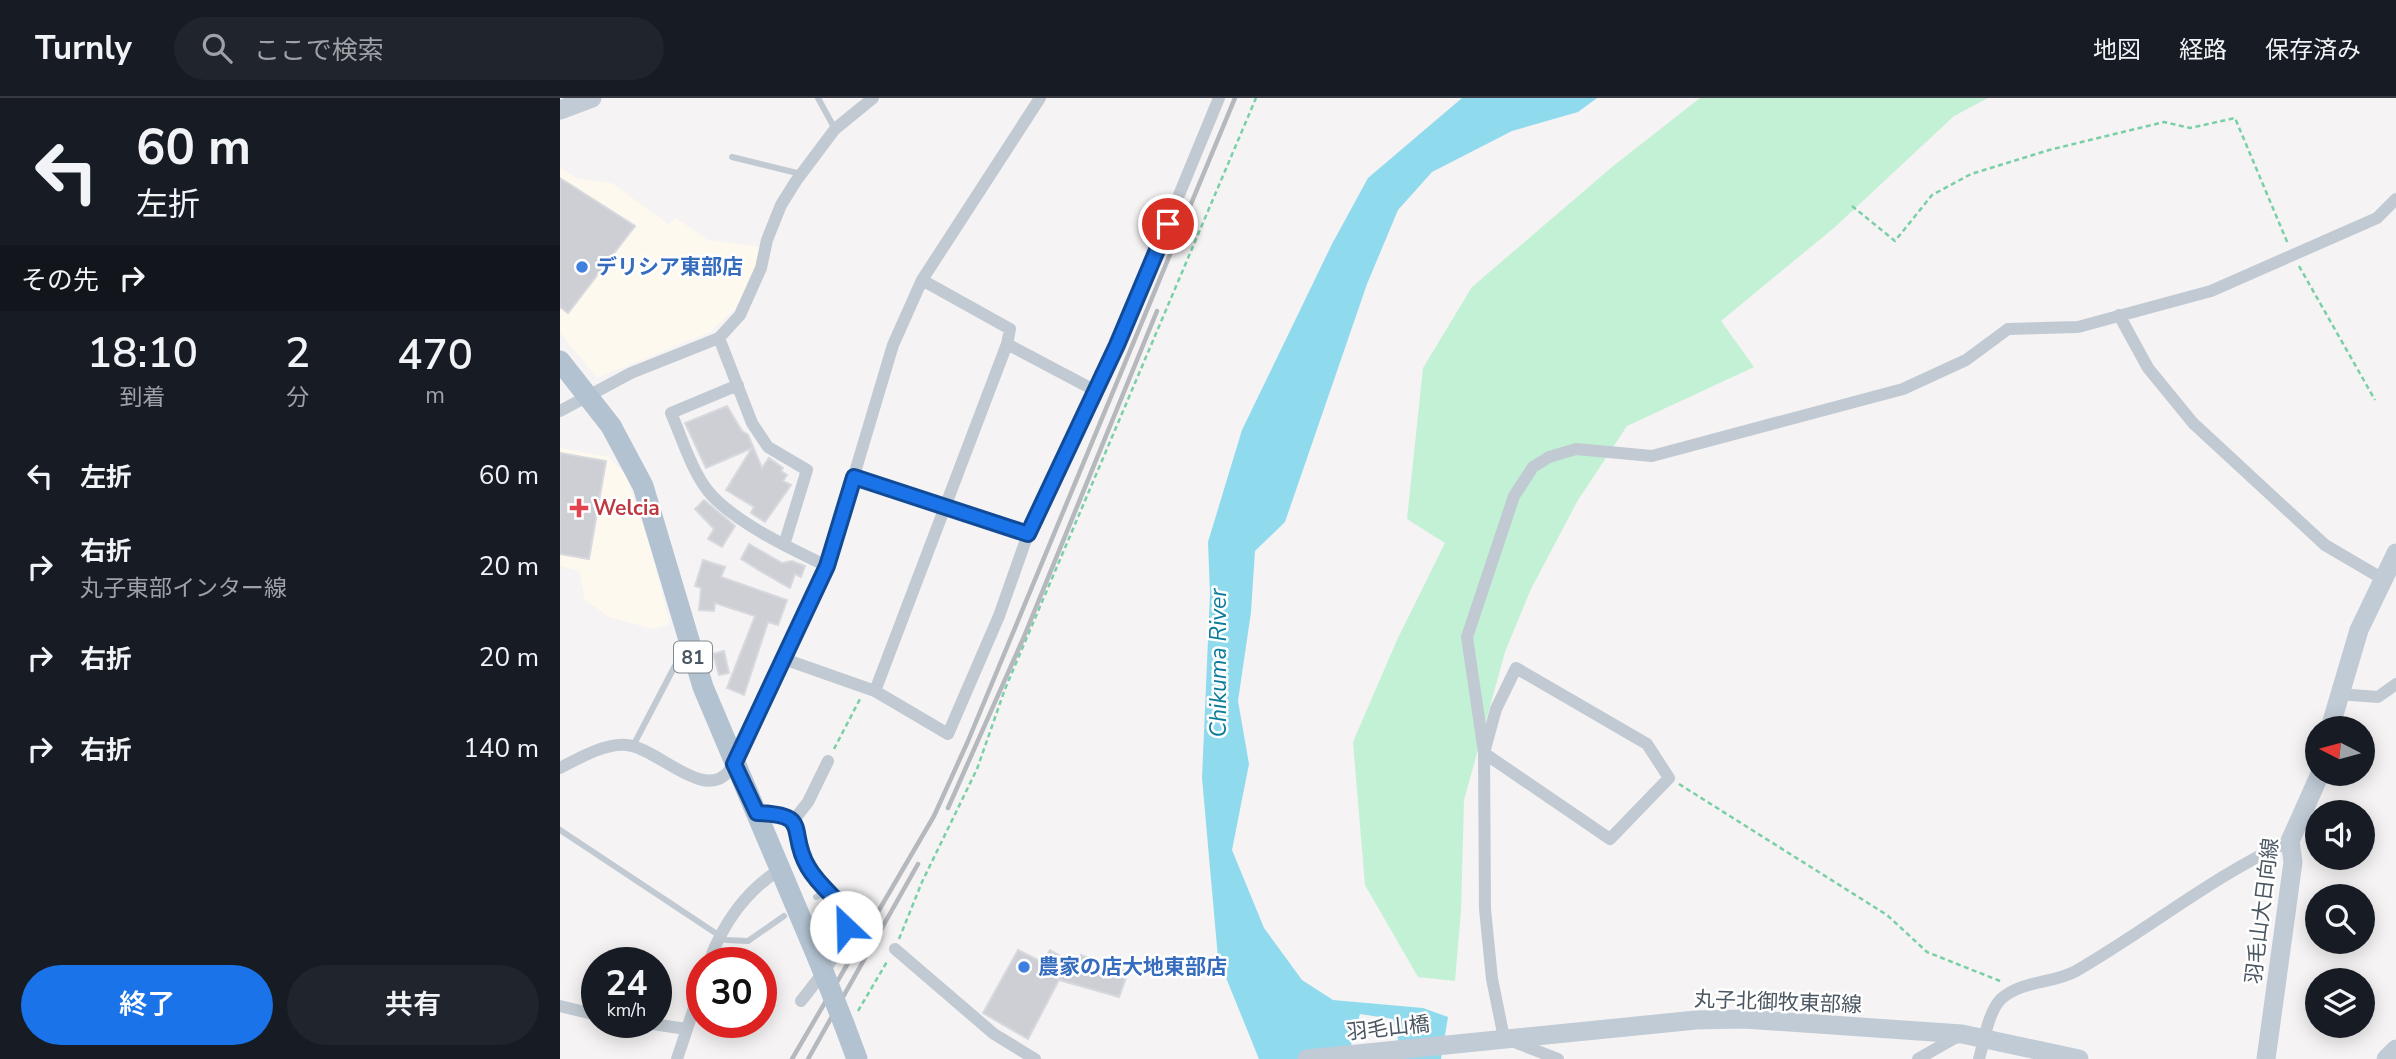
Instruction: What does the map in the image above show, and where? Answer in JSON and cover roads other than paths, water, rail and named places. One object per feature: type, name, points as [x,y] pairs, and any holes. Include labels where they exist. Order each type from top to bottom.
[{"type":"main road","points":[[560,110],[592,98]]},
{"type":"main road","name":"81","points":[[560,361],[620,440],[643,486],[696,665],[734,764],[819,961],[851,1017],[857,1059]]},
{"type":"main road","points":[[2333,716],[2358,630],[2396,554]]},
{"type":"main road","name":"羽毛山大日向線","points":[[2266,1059],[2293,862],[2290,841],[2315,786]]},
{"type":"main road","name":"丸子北御牧東部線","points":[[1474,1043],[1696,1020],[1744,1019],[1962,1034],[2079,1059]]},
{"type":"main road","name":"羽毛山橋","points":[[1307,1059],[1474,1043]]},
{"type":"main road","points":[[2386,1059],[2396,1049]]},
{"type":"street","points":[[560,411],[587,394],[719,338],[740,314],[761,268],[766,240],[781,205],[835,128],[873,98]]},
{"type":"street","points":[[560,768],[601,750],[625,744],[661,757],[687,776],[703,781],[725,776],[734,764],[827,566],[893,345],[922,280],[1040,98]]},
{"type":"street","points":[[784,659],[870,689],[948,734],[999,616],[1028,534],[1117,345],[1219,98]]},
{"type":"street","points":[[1558,1059],[1504,1038],[1492,979],[1485,909],[1484,753],[1467,637],[1514,496],[1532,467],[1549,457],[1576,449],[1652,456],[1903,389],[1966,360],[2008,329],[2078,327],[2211,291],[2377,218],[2396,199]]},
{"type":"street","points":[[870,689],[945,507],[1007,344],[1010,329],[922,280]]},
{"type":"street","points":[[2119,315],[2148,368],[2193,423],[2325,545],[2383,579]]},
{"type":"street","points":[[719,338],[752,423],[768,447],[807,470],[784,545]]},
{"type":"street","points":[[1007,344],[1094,390]]},
{"type":"street","points":[[738,385],[671,412],[709,491],[721,504],[784,545],[827,566]]},
{"type":"street","points":[[854,477],[1028,534]]},
{"type":"street","points":[[1516,668],[1647,744],[1669,778],[1610,839],[1484,753],[1496,709],[1516,668]]},
{"type":"street","points":[[2338,694],[2378,697],[2396,684]]},
{"type":"street","points":[[793,821],[808,802],[828,761]]},
{"type":"street","points":[[757,813],[784,814],[793,821],[805,861],[821,894],[844,908],[846,927],[836,950],[801,1001]]},
{"type":"street","points":[[1979,1059],[2001,1000],[2019,989],[2073,972],[2253,858],[2290,841]]},
{"type":"street","points":[[714,947],[718,937],[754,887],[781,869]]},
{"type":"street","points":[[895,949],[994,1034],[1035,1059]]},
{"type":"street","points":[[560,1006],[581,1011]]},
{"type":"street","points":[[672,1027],[686,1029],[677,1059]]},
{"type":"street","points":[[1917,1059],[1962,1034]]},
{"type":"lane","points":[[818,98],[835,128]]},
{"type":"lane","points":[[732,157],[802,174]]},
{"type":"lane","points":[[632,747],[679,657]]},
{"type":"lane","points":[[560,830],[718,937],[731,941],[748,941],[784,916]]},
{"type":"water","name":"Chikuma River","points":[[1462,98],[1597,98],[1578,112],[1512,131],[1432,172],[1398,210],[1367,284],[1285,522],[1255,551],[1251,612],[1238,701],[1249,764],[1232,850],[1264,928],[1302,980],[1333,1000],[1423,1008],[1448,1017],[1441,1059],[1403,1059],[1393,1019],[1360,1014],[1347,1059],[1259,1059],[1218,958],[1202,778],[1210,594],[1208,542],[1242,430],[1332,244],[1368,178]]},
{"type":"railway","points":[[792,1059],[934,816],[968,741],[1235,98]]},
{"type":"railway","points":[[948,808],[1023,639],[1157,311]]},
{"type":"railway","points":[[808,1059],[918,864]]},
{"type":"place","name":"デリシア東部店","points":[[582,267]]},
{"type":"place","name":"Welcia","points":[[579,508]]},
{"type":"place","name":"農家の店大地東部店","points":[[1024,967]]}]
